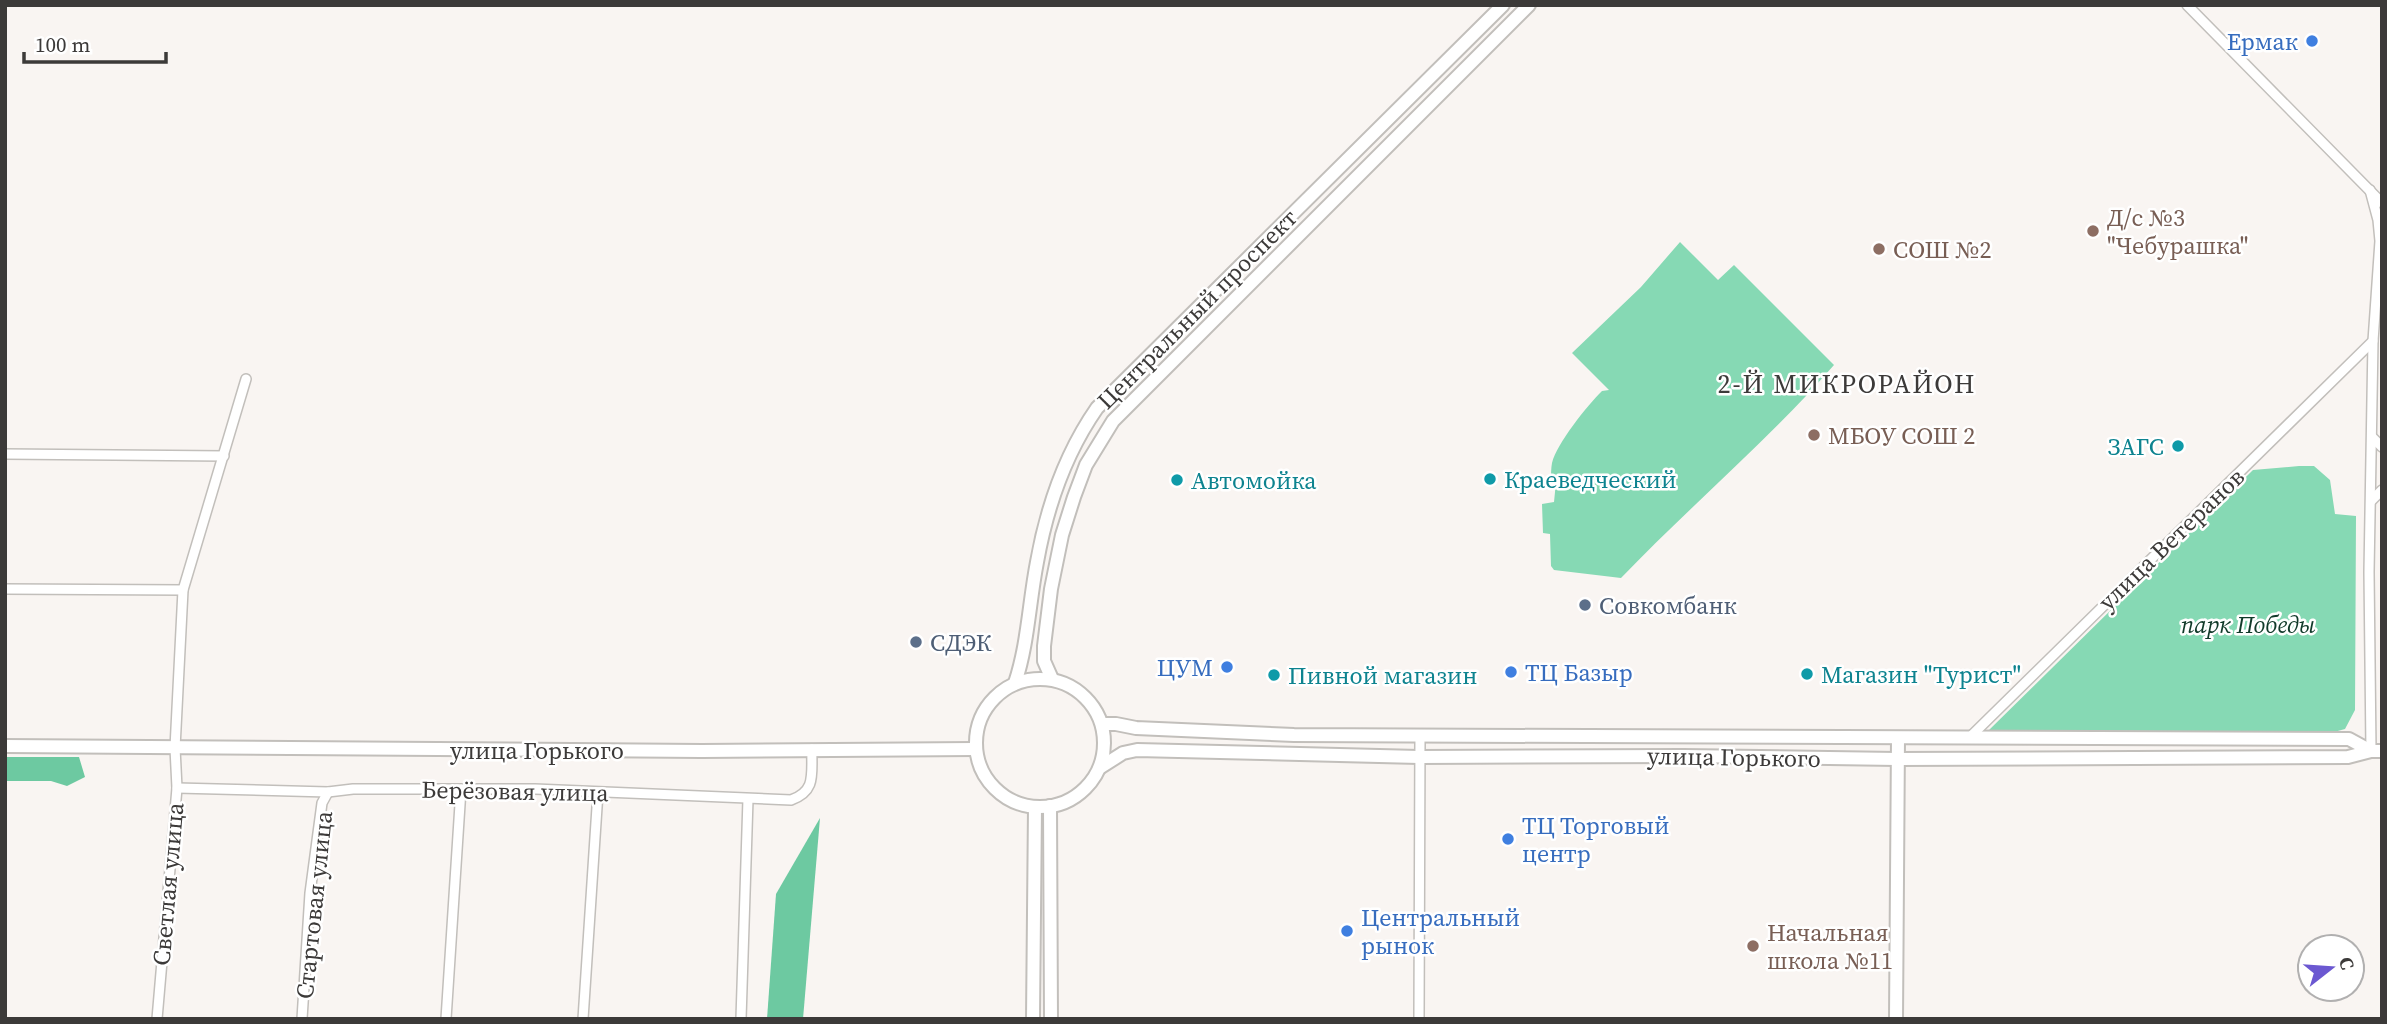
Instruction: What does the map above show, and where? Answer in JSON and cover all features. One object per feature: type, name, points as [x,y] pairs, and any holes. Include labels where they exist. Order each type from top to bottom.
[{"type":"main road","name":"Центральный проспект","points":[[1015,683],[1022,662],[1044,532],[1068,457],[1097,408],[1503,5]]},
{"type":"main road","name":"Центральный проспект","points":[[1052,679],[1044,661],[1051,589],[1062,535],[1086,466],[1113,421],[1529,5]]},
{"type":"main road","points":[[1378,130],[1392,144]]},
{"type":"main road","points":[[1068,457],[1086,466]]},
{"type":"main road","points":[[1052,679],[1080,692],[1091,704],[1102,724],[1104,748],[1101,767],[1082,792],[1067,801],[1035,807],[1004,796],[991,784],[982,770],[975,749],[979,722],[986,708],[1003,690],[1015,683],[1052,679]]},
{"type":"main road","name":"улица Горького","points":[[1102,724],[1294,735],[2349,739],[2376,751]]},
{"type":"main road","points":[[1896,1019],[1898,738]]},
{"type":"main road","name":"улица Горького","points":[[5,746],[702,751],[975,749]]},
{"type":"main road","name":"улица Горького","points":[[1101,767],[1123,753],[1137,750],[1419,757],[1683,756],[1897,759],[2348,757],[2376,751]]},
{"type":"main road","points":[[1051,806],[1051,1019]]},
{"type":"main road","points":[[1033,1019],[1035,807]]},
{"type":"street","points":[[2187,5],[2382,202]]},
{"type":"street","points":[[2370,190],[2381,240],[2373,341],[2371,501],[2376,751]]},
{"type":"street","name":"улица Ветеранов","points":[[1969,738],[2373,341]]},
{"type":"street","name":"Светлая улица","points":[[157,1019],[177,788],[175,748],[183,590],[246,379]]},
{"type":"street","points":[[2372,437],[2382,447]]},
{"type":"street","points":[[5,454],[223,456]]},
{"type":"street","points":[[2371,501],[2382,490]]},
{"type":"street","points":[[5,589],[183,590]]},
{"type":"street","points":[[1419,1019],[1420,735]]},
{"type":"street","name":"Берёзовая улица","points":[[177,788],[328,792],[341,789],[461,789],[791,800],[804,796],[810,788],[812,749]]},
{"type":"street","points":[[446,1019],[461,789]]},
{"type":"street","name":"Стартовая улица","points":[[302,1019],[310,893],[322,803],[328,792]]},
{"type":"street","points":[[583,1019],[598,792]]},
{"type":"street","points":[[741,1019],[748,799]]},
{"type":"green space","points":[[1680,242],[1718,280],[1734,265],[1834,365],[1783,420],[1621,578],[1554,570],[1551,566],[1550,534],[1543,533],[1542,504],[1554,502],[1556,482],[1551,480],[1552,463],[1566,435],[1581,415],[1602,391],[1609,390],[1572,353],[1641,287]]},
{"type":"green space","name":"парк Победы","points":[[2314,466],[2330,480],[2335,514],[2356,516],[2355,710],[2345,729],[2334,732],[1989,730],[2253,470]]},
{"type":"green space","points":[[5,757],[79,757],[85,777],[67,786],[51,781],[5,781]]},
{"type":"green space","points":[[820,818],[803,1019],[767,1019],[776,894]]},
{"type":"place","name":"Ермак","points":[[2312,41]]},
{"type":"place","name":"Д/c №3 \"Чебурашка\"","points":[[2093,231]]},
{"type":"place","name":"СОШ №2","points":[[1879,249]]},
{"type":"place","name":"МБОУ СОШ 2","points":[[1814,435]]},
{"type":"place","name":"ЗАГС","points":[[2178,446]]},
{"type":"place","name":"Краеведческий","points":[[1490,479]]},
{"type":"place","name":"Автомойка","points":[[1177,480]]},
{"type":"place","name":"Совкомбанк","points":[[1585,605]]},
{"type":"place","name":"СДЭК","points":[[916,642]]},
{"type":"place","name":"ЦУМ","points":[[1227,667]]},
{"type":"place","name":"ТЦ Базыр","points":[[1511,672]]},
{"type":"place","name":"Магазин \"Турист\"","points":[[1807,674]]},
{"type":"place","name":"Пивной магазин","points":[[1274,675]]},
{"type":"place","name":"ТЦ Торговый центр","points":[[1508,839]]},
{"type":"place","name":"Центральный рынок","points":[[1347,931]]},
{"type":"place","name":"Начальная школа №11","points":[[1753,946]]},
{"type":"district","name":"2-Й МИКРОРАЙОН","points":[[1847,384]]}]
